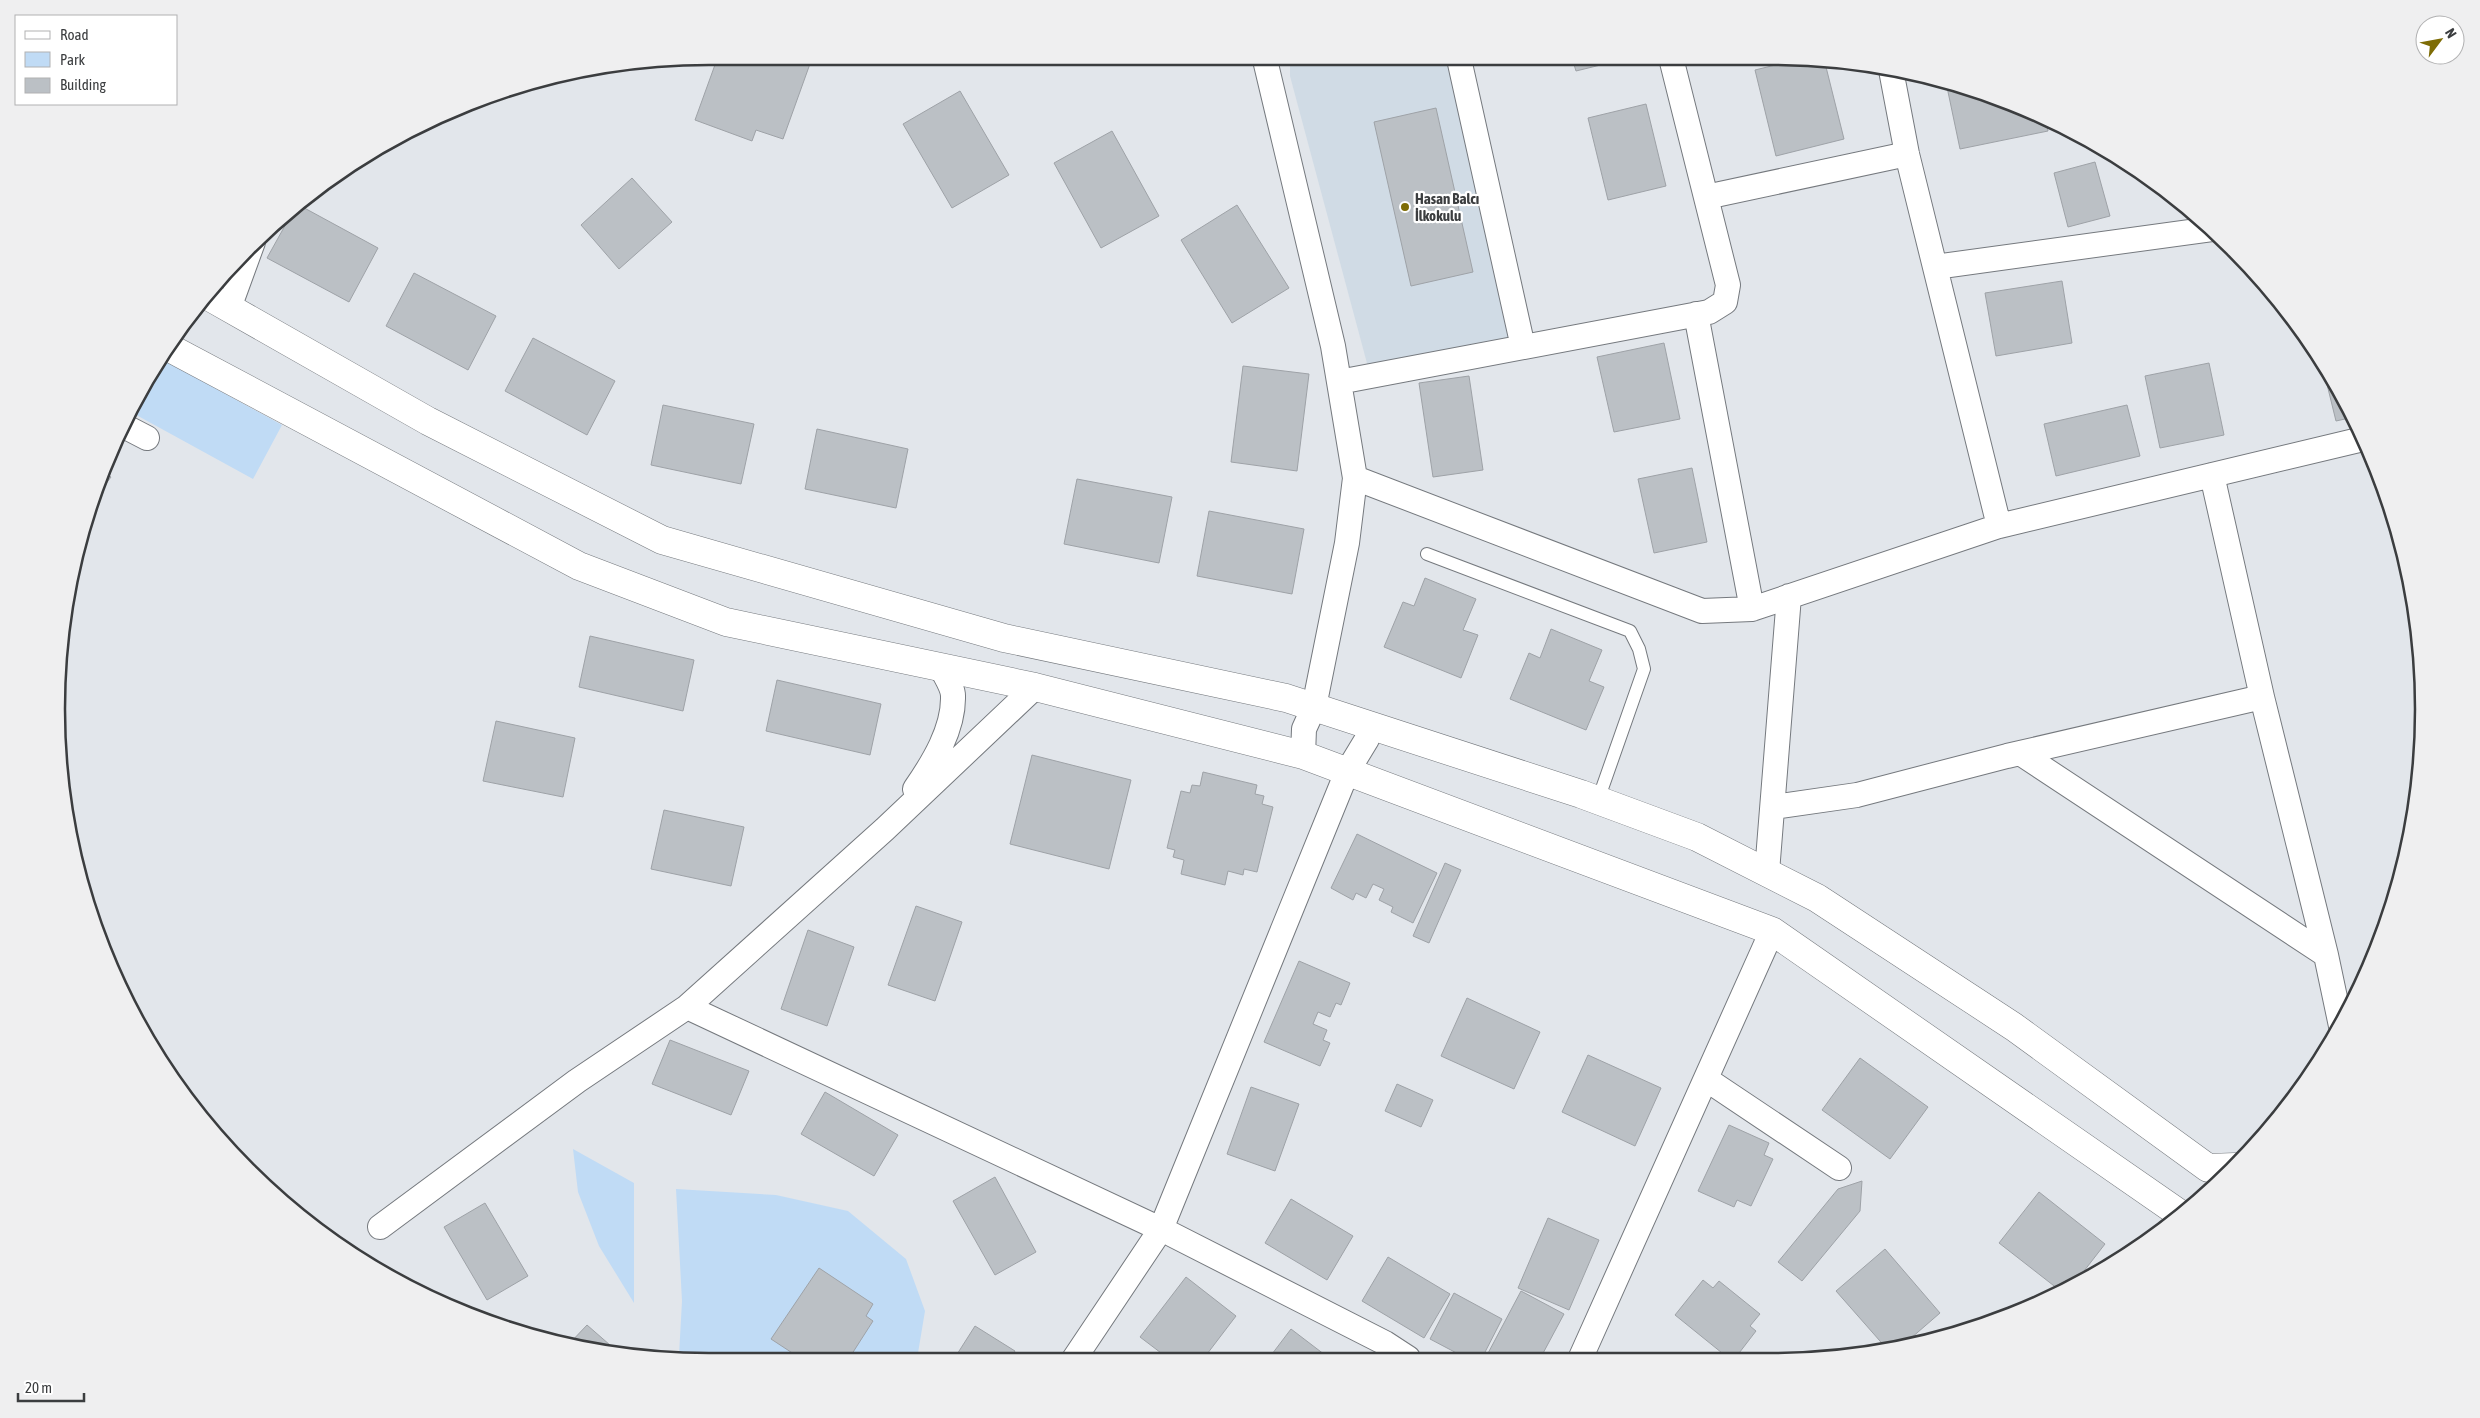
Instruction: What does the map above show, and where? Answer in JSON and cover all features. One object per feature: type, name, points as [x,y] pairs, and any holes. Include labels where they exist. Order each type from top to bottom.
[{"type":"main road","points":[[218,302],[428,421],[662,540],[1004,638],[1286,698],[1598,800],[1697,837],[1817,898],[2014,1027],[2208,1168],[2222,1167]]},
{"type":"main road","points":[[174,350],[579,566],[726,622],[1035,687],[1303,755],[1772,932],[2175,1210]]},
{"type":"street","points":[[1266,65],[1333,346],[1355,478],[1347,543],[1314,707],[1304,729],[1303,755]]},
{"type":"street","points":[[1460,65],[1523,347]]},
{"type":"street","points":[[1339,382],[1709,312],[1725,302],[1728,285],[1673,65]]},
{"type":"street","points":[[1892,76],[1907,154],[1999,526]]},
{"type":"street","points":[[1706,197],[1907,154]]},
{"type":"street","points":[[1935,268],[2202,230]]},
{"type":"street","points":[[218,302],[234,275]]},
{"type":"street","points":[[1696,314],[1752,609]]},
{"type":"street","points":[[129,429],[146,438]]},
{"type":"street","points":[[1355,478],[1702,611],[1752,609],[1999,526],[2356,441]]},
{"type":"street","points":[[2212,475],[2262,697],[2326,955],[2338,1014]]},
{"type":"street","points":[[1767,872],[1789,596]]},
{"type":"street","points":[[885,829],[926,773],[949,727],[954,695],[941,668]]},
{"type":"street","points":[[380,1227],[577,1081],[687,1007],[885,829],[1035,687]]},
{"type":"street","points":[[1773,806],[1857,795],[2020,752],[2262,697]]},
{"type":"street","points":[[1078,1353],[1160,1229],[1347,772],[1367,739],[1368,724]]},
{"type":"street","points":[[2020,752],[2326,955]]},
{"type":"street","points":[[1583,1353],[1772,932]]},
{"type":"street","points":[[687,1007],[1160,1229],[1385,1343],[1400,1353]]},
{"type":"street","points":[[1706,1079],[1838,1168]]},
{"type":"lane","points":[[1427,554],[1630,631],[1640,650],[1644,668],[1598,800]]},
{"type":"shaded area","name":"Hasan Balcı İlkokulu","points":[[1290,65],[1458,65],[1511,337],[1368,367],[1290,76]]},
{"type":"green space","points":[[167,362],[282,425],[253,479],[136,415]]},
{"type":"green space","points":[[573,1149],[634,1183],[634,1303],[599,1246],[578,1192]]},
{"type":"green space","points":[[676,1189],[776,1195],[848,1211],[906,1259],[925,1311],[918,1353],[679,1352],[682,1301]]},
{"type":"building","points":[[715,65],[810,65],[783,139],[756,130],[752,141],[695,120]]},
{"type":"building","points":[[1574,65],[1600,65],[1576,71]]},
{"type":"building","points":[[1775,65],[1826,68],[1844,139],[1776,156],[1755,70]]},
{"type":"building","points":[[1948,90],[1978,99],[2047,127],[2048,131],[1960,149]]},
{"type":"building","points":[[960,91],[1009,175],[952,208],[903,124]]},
{"type":"building","points":[[1646,104],[1666,186],[1608,200],[1588,118]]},
{"type":"building","points":[[1436,108],[1473,272],[1411,286],[1374,122]]},
{"type":"building","points":[[1112,131],[1159,216],[1101,248],[1054,163]]},
{"type":"building","points":[[2095,162],[2110,216],[2068,227],[2054,173]]},
{"type":"building","points":[[632,178],[672,222],[619,269],[581,225]]},
{"type":"building","points":[[1237,205],[1289,288],[1232,323],[1181,240]]},
{"type":"building","points":[[305,208],[378,248],[349,302],[267,258],[286,223]]},
{"type":"building","points":[[414,273],[496,316],[468,370],[386,326]]},
{"type":"building","points":[[2062,281],[2072,343],[1996,356],[1985,293]]},
{"type":"building","points":[[533,338],[615,381],[587,435],[505,391]]},
{"type":"building","points":[[1664,343],[1680,419],[1614,432],[1597,357]]},
{"type":"building","points":[[2209,363],[2224,435],[2160,448],[2145,376]]},
{"type":"building","points":[[1243,366],[1309,374],[1297,471],[1231,462]]},
{"type":"building","points":[[1469,376],[1483,470],[1433,477],[1419,383]]},
{"type":"building","points":[[2327,384],[2346,419],[2336,421]]},
{"type":"building","points":[[663,405],[754,424],[741,484],[651,465]]},
{"type":"building","points":[[2127,405],[2140,456],[2056,476],[2044,424]]},
{"type":"building","points":[[817,429],[908,449],[896,508],[805,489]]},
{"type":"building","points":[[1692,468],[1707,542],[1654,553],[1638,479]]},
{"type":"building","points":[[1077,479],[1172,497],[1159,563],[1064,544]]},
{"type":"building","points":[[1209,511],[1304,529],[1292,594],[1197,576]]},
{"type":"building","points":[[1425,578],[1476,599],[1463,630],[1478,635],[1461,678],[1384,647],[1403,602],[1414,606]]},
{"type":"building","points":[[1551,629],[1602,650],[1589,681],[1604,687],[1586,730],[1510,699],[1529,653],[1540,658]]},
{"type":"building","points":[[590,636],[694,660],[683,711],[579,687]]},
{"type":"building","points":[[777,680],[881,704],[870,755],[766,731]]},
{"type":"building","points":[[496,721],[575,738],[563,797],[483,781]]},
{"type":"building","points":[[1032,755],[1131,780],[1109,869],[1010,844]]},
{"type":"building","points":[[1203,772],[1257,785],[1255,794],[1264,796],[1262,804],[1273,807],[1257,872],[1244,869],[1243,875],[1228,871],[1225,885],[1181,874],[1184,860],[1173,857],[1175,850],[1167,848],[1181,791],[1190,793],[1192,785],[1200,786]]},
{"type":"building","points":[[664,810],[744,827],[731,886],[651,869]]},
{"type":"building","points":[[1357,834],[1437,873],[1413,923],[1391,912],[1393,907],[1379,900],[1384,889],[1373,884],[1366,898],[1356,893],[1353,900],[1331,888]]},
{"type":"building","points":[[1445,863],[1461,870],[1429,943],[1413,936]]},
{"type":"building","points":[[916,906],[962,922],[935,1001],[888,985]]},
{"type":"building","points":[[808,930],[854,947],[827,1026],[781,1009]]},
{"type":"building","points":[[1299,961],[1350,983],[1341,1005],[1336,1003],[1330,1017],[1318,1012],[1313,1024],[1327,1030],[1323,1040],[1330,1043],[1320,1066],[1264,1042]]},
{"type":"building","points":[[1467,998],[1540,1032],[1514,1089],[1441,1056]]},
{"type":"building","points":[[670,1040],[749,1071],[731,1115],[652,1084]]},
{"type":"building","points":[[1588,1055],[1661,1088],[1635,1146],[1562,1112]]},
{"type":"building","points":[[1860,1058],[1928,1107],[1890,1159],[1822,1110]]},
{"type":"building","points":[[1397,1084],[1433,1100],[1421,1127],[1385,1111]]},
{"type":"building","points":[[1251,1087],[1299,1104],[1275,1171],[1227,1154]]},
{"type":"building","points":[[825,1092],[898,1135],[874,1176],[801,1134]]},
{"type":"building","points":[[1729,1125],[1769,1143],[1764,1155],[1773,1159],[1751,1206],[1737,1200],[1734,1207],[1698,1191]]},
{"type":"building","points":[[995,1177],[1036,1252],[995,1275],[953,1201]]},
{"type":"building","points":[[1862,1181],[1860,1211],[1802,1281],[1778,1262],[1838,1189]]},
{"type":"building","points":[[2039,1192],[2105,1244],[2083,1272],[2056,1287],[1999,1243]]},
{"type":"building","points":[[1291,1199],[1353,1236],[1327,1280],[1265,1243]]},
{"type":"building","points":[[485,1203],[528,1276],[487,1300],[444,1227]]},
{"type":"building","points":[[1548,1218],[1599,1240],[1569,1310],[1518,1288]]},
{"type":"building","points":[[1885,1249],[1940,1313],[1912,1337],[1882,1343],[1836,1291]]},
{"type":"building","points":[[1388,1257],[1450,1294],[1424,1338],[1362,1301]]},
{"type":"building","points":[[819,1268],[873,1304],[866,1316],[873,1321],[852,1353],[792,1353],[771,1339]]},
{"type":"building","points":[[1186,1277],[1236,1316],[1208,1353],[1161,1353],[1140,1337]]},
{"type":"building","points":[[1703,1280],[1713,1288],[1719,1281],[1760,1314],[1750,1326],[1756,1331],[1739,1353],[1722,1353],[1675,1315]]},
{"type":"building","points":[[1521,1291],[1564,1314],[1543,1353],[1488,1353]]},
{"type":"building","points":[[1454,1293],[1502,1319],[1485,1353],[1457,1353],[1430,1339]]},
{"type":"building","points":[[587,1325],[610,1345],[583,1341],[574,1339]]},
{"type":"building","points":[[975,1326],[1015,1351],[1014,1353],[958,1353]]},
{"type":"building","points":[[1291,1329],[1322,1353],[1273,1353]]},
{"type":"place","name":"Hasan Balcı İlkokulu","points":[[1405,207]]}]
